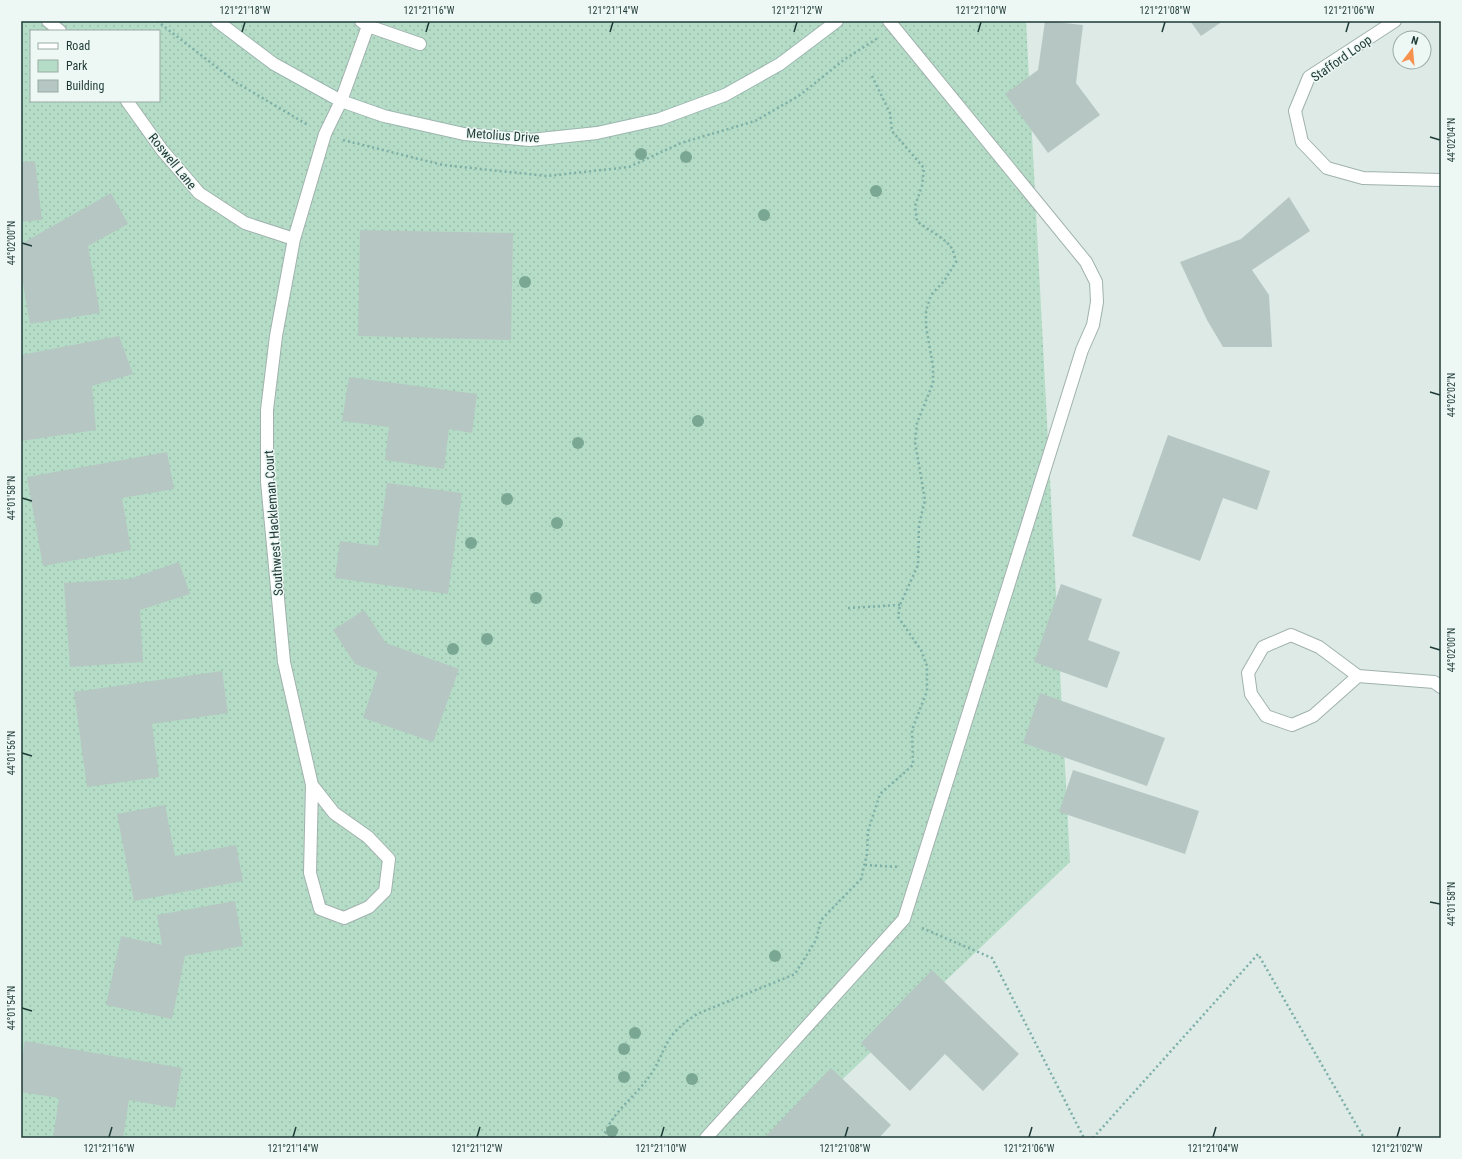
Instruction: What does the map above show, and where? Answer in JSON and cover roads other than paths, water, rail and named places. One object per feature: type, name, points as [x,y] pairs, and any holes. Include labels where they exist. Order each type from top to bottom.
[{"type":"street","points":[[48,21],[59,30]]},
{"type":"street","name":"Metolius Drive","points":[[217,21],[274,64],[341,101],[384,116],[464,134],[530,140],[596,133],[660,119],[725,95],[780,64],[837,21]]},
{"type":"street","points":[[706,1138],[904,919],[1082,350],[1093,325],[1097,302],[1096,282],[1086,262],[889,21]]},
{"type":"street","name":"Stafford Loop","points":[[1395,21],[1309,77],[1295,111],[1302,142],[1327,168],[1363,178],[1441,180]]},
{"type":"street","points":[[364,24],[420,44]]},
{"type":"street","name":"Southwest Hackleman Court","points":[[312,785],[334,813],[368,837],[389,859],[385,890],[369,907],[344,918],[320,909],[310,873],[312,785],[284,662],[268,482],[268,402],[276,336],[294,239],[325,134],[341,101],[364,24]]},
{"type":"street","name":"Roswell Lane","points":[[128,102],[162,150],[199,193],[245,222],[294,239]]},
{"type":"street","points":[[1358,676],[1313,716],[1292,725],[1266,716],[1251,694],[1248,673],[1263,647],[1291,635],[1319,647],[1358,676],[1434,682],[1441,687]]}]
